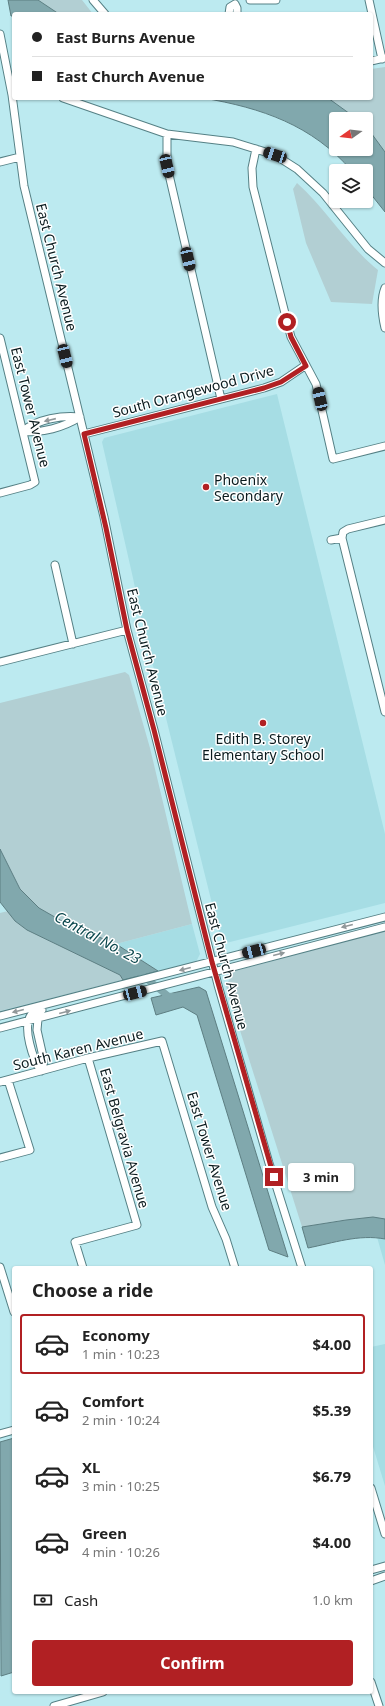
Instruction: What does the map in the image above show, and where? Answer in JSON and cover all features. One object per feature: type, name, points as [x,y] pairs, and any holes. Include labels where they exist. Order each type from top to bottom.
[{"type":"street","points":[[93,0],[103,12]]},
{"type":"street","points":[[250,0],[276,0]]},
{"type":"street","points":[[372,1],[384,59],[373,61]]},
{"type":"street","points":[[230,12],[230,7],[235,2],[237,12]]},
{"type":"street","name":"East Church Avenue","points":[[0,34],[12,89]]},
{"type":"street","name":"East Church Avenue","points":[[14,100],[20,157],[29,205],[104,517],[127,630],[154,730],[214,971],[269,1163],[301,1266]]},
{"type":"street","points":[[69,100],[167,134],[233,142],[275,155],[297,169],[323,193],[368,249],[385,263]]},
{"type":"street","points":[[167,134],[167,166],[221,399]]},
{"type":"street","points":[[256,149],[252,168],[253,187],[291,337],[316,384],[333,459],[385,446]]},
{"type":"street","points":[[0,162],[20,157]]},
{"type":"street","points":[[385,288],[383,294],[382,317],[385,328]]},
{"type":"street","name":"East Tower Avenue","points":[[0,338],[35,482],[30,485],[0,493]]},
{"type":"street","name":"South Orangewood Drive","points":[[84,434],[264,388],[281,382],[306,366]]},
{"type":"street","points":[[23,431],[33,433],[70,424],[80,417]]},
{"type":"street","points":[[331,540],[342,535],[348,529],[385,520]]},
{"type":"street","points":[[342,535],[385,712]]},
{"type":"street","points":[[55,565],[73,644]]},
{"type":"street","points":[[0,662],[127,630]]},
{"type":"street","points":[[0,1016],[138,982],[385,916]]},
{"type":"street","points":[[317,945],[335,936],[385,923]]},
{"type":"street","points":[[0,1028],[28,1022],[214,971],[385,927]]},
{"type":"street","points":[[41,1071],[35,1063],[28,1032],[29,1018],[34,1013],[81,1000],[94,993]]},
{"type":"street","points":[[38,1019],[36,1030],[44,1061],[41,1071]]},
{"type":"street","name":"East Tower Avenue","points":[[162,1042],[212,1207],[226,1240],[234,1266]]},
{"type":"street","name":"South Karen Avenue","points":[[0,1082],[88,1058],[162,1042]]},
{"type":"street","name":"East Belgravia Avenue","points":[[82,1266],[75,1242],[137,1225],[88,1058]]},
{"type":"street","points":[[0,1158],[30,1150],[8,1080]]},
{"type":"street","points":[[0,1267],[12,1306]]},
{"type":"street","points":[[0,1434],[12,1431]]},
{"type":"street","points":[[373,1495],[385,1534]]},
{"type":"street","points":[[373,1569],[385,1566]]},
{"type":"street","points":[[373,1580],[385,1576]]},
{"type":"street","points":[[373,1689],[378,1706]]},
{"type":"street","points":[[54,1706],[96,1694]]},
{"type":"shaded area","points":[[38,0],[82,0],[91,12],[56,12]]},
{"type":"shaded area","points":[[385,67],[385,152],[373,136],[373,112],[347,112],[331,100],[373,100],[373,69]]},
{"type":"shaded area","points":[[297,183],[318,204],[356,250],[378,270],[372,304],[331,302],[306,243],[293,189]]},
{"type":"shaded area","name":"Edith B. Storey Elementary School","points":[[277,394],[385,834],[385,903],[226,943],[221,940],[140,613],[102,442],[104,438]]},
{"type":"shaded area","points":[[125,672],[129,675],[150,748],[192,924],[116,944],[67,924],[39,908],[20,889],[0,849],[0,703]]},
{"type":"shaded area","points":[[8,911],[15,921],[27,930],[120,975],[123,980],[0,1011],[0,913]]},
{"type":"shaded area","points":[[192,924],[200,954],[196,962],[158,971],[116,944]]},
{"type":"shaded area","points":[[385,931],[385,1219],[364,1218],[302,1227],[226,986],[234,971]]},
{"type":"shaded area","points":[[377,1237],[385,1239],[385,1265]]},
{"type":"shaded area","points":[[385,1344],[385,1486],[373,1447],[373,1347]]},
{"type":"water","points":[[8,0],[38,0],[56,12],[12,12],[11,16]]},
{"type":"water","points":[[214,100],[331,100],[347,112],[329,112],[329,149],[303,130],[266,113]]},
{"type":"water","points":[[373,136],[385,152],[385,212],[373,197],[373,164],[345,164],[338,156],[373,156]]},
{"type":"water","points":[[0,849],[20,889],[39,908],[67,924],[116,944],[158,971],[123,980],[120,975],[27,930],[15,921],[0,902]]},
{"type":"water","points":[[199,987],[206,991],[288,1257],[269,1250],[197,1015],[183,1007],[156,1015],[151,998]]},
{"type":"water","points":[[373,1217],[385,1219],[385,1239],[356,1238],[308,1248],[302,1227]]},
{"type":"water","points":[[12,1439],[12,1673],[1,1676],[0,1442]]},
{"type":"waterway","name":"Central No. 23","points":[[142,975],[168,996],[174,997]]},
{"type":"place","name":"Phoenix Secondary","points":[[206,487]]},
{"type":"place","name":"Edith B. Storey Elementary School","points":[[263,723]]},
{"type":"route","points":[[274,1177],[218,986],[154,730],[127,630],[106,528],[84,434],[264,388],[281,382],[306,366],[291,337],[287,322]]}]
